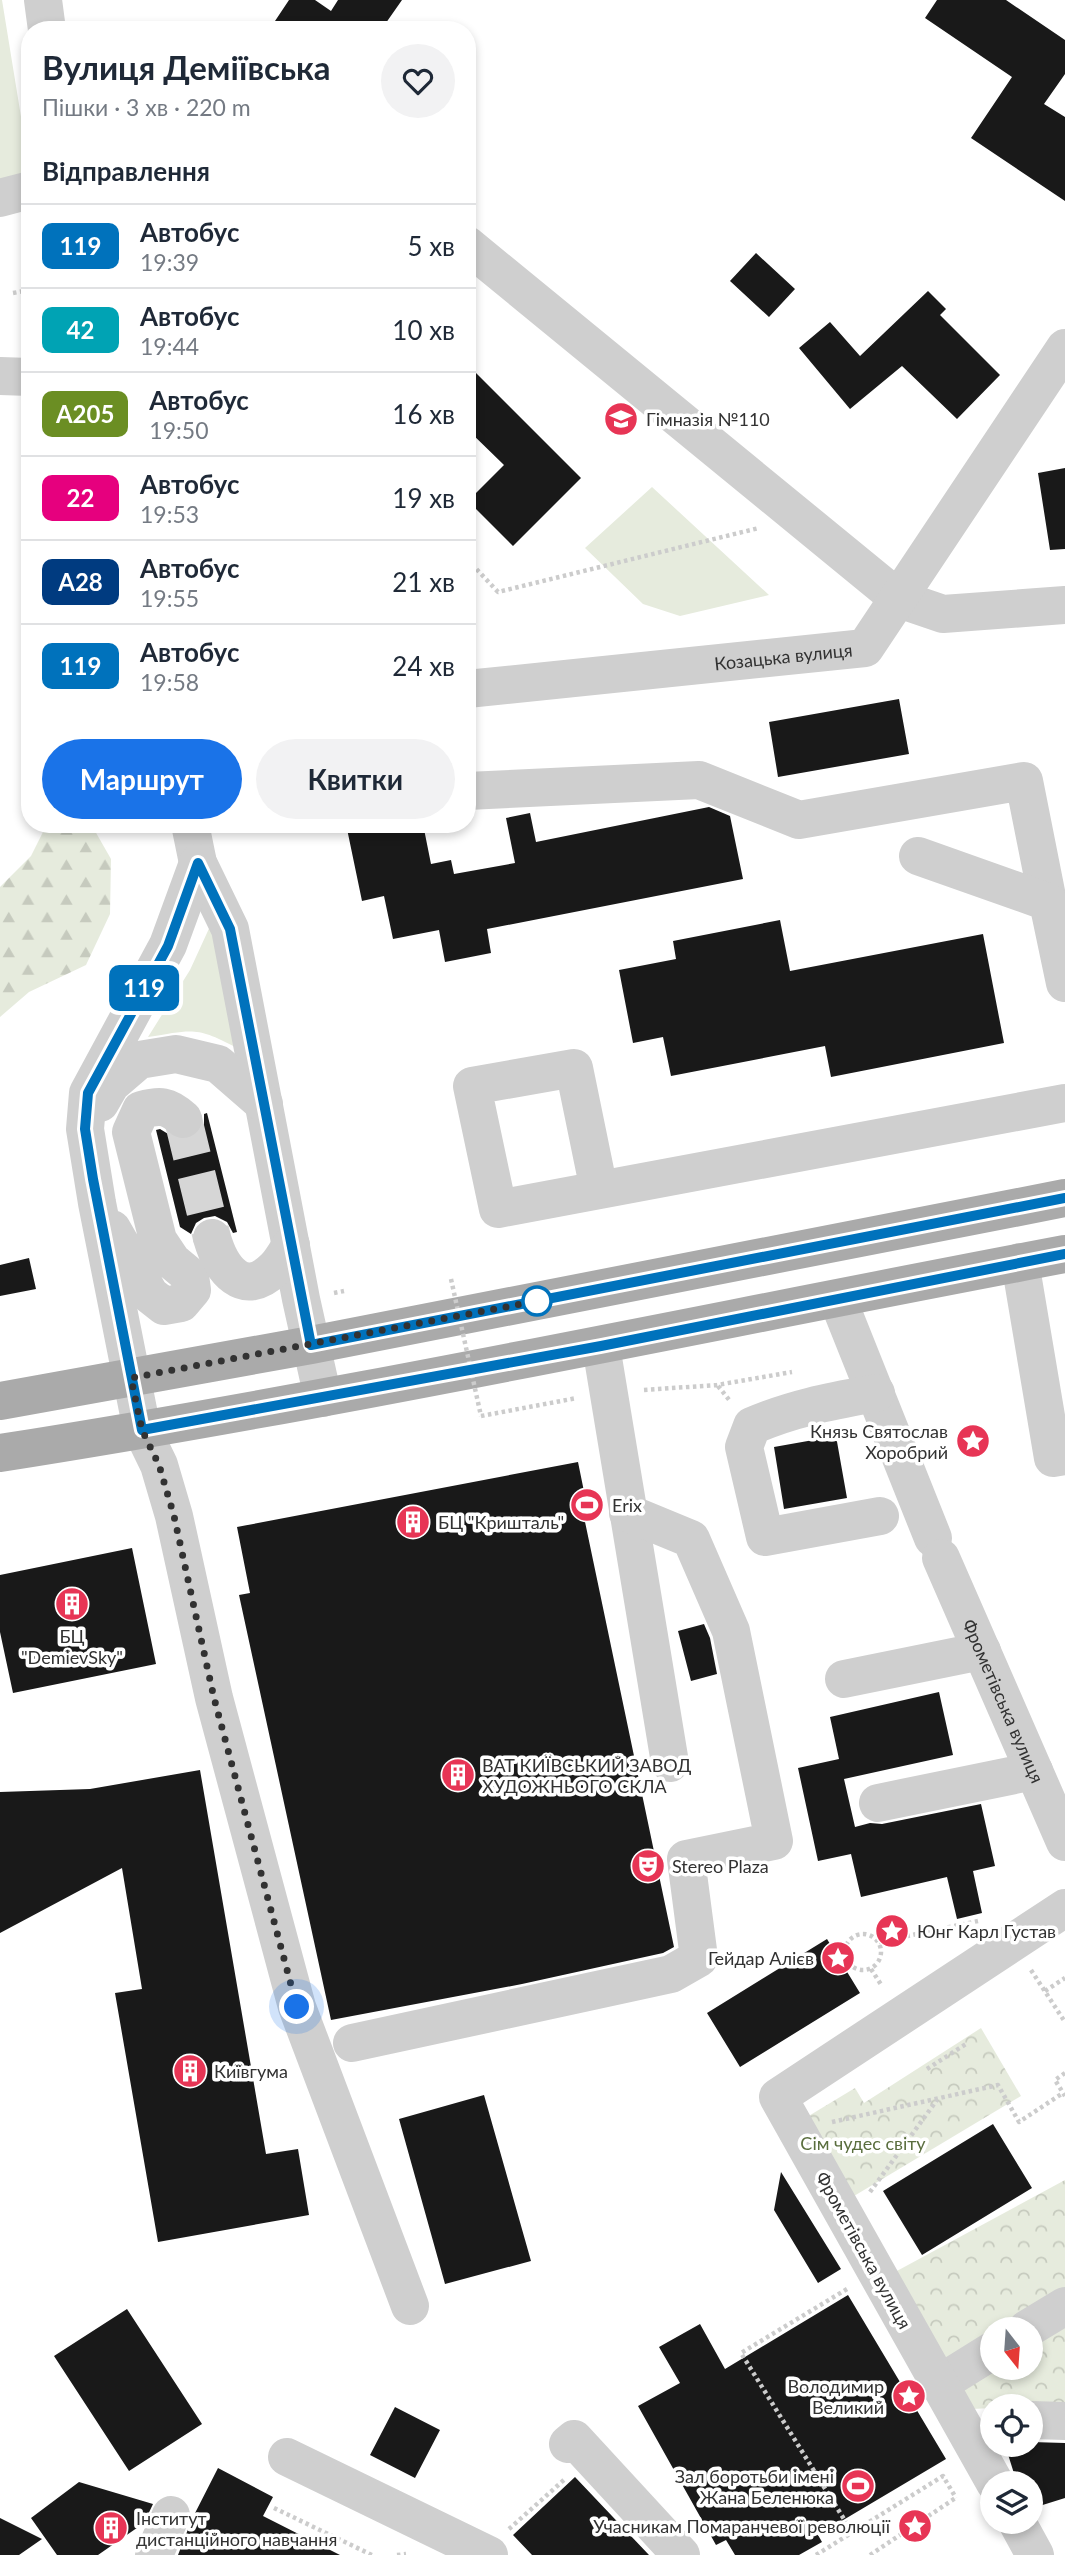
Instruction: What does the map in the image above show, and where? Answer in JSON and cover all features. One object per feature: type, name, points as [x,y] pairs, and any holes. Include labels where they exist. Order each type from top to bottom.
[{"type":"main road","points":[[0,1401],[311,1345],[1065,1198]]},
{"type":"main road","points":[[0,1453],[323,1398],[1065,1254]]},
{"type":"street","points":[[43,0],[46,21]]},
{"type":"street","points":[[0,198],[21,192]]},
{"type":"street","points":[[476,252],[899,599],[943,614],[1065,605]]},
{"type":"street","name":"Козацька вулиця","points":[[476,688],[865,648],[1065,348]]},
{"type":"street","points":[[0,376],[21,377]]},
{"type":"street","points":[[476,791],[699,780],[799,820],[1024,781],[1065,983]]},
{"type":"street","points":[[192,833],[198,863],[230,929],[323,1398]]},
{"type":"street","points":[[918,856],[1048,902]]},
{"type":"street","points":[[198,863],[168,946],[88,1093],[85,1129],[142,1430],[159,1465],[174,1516],[214,1698],[297,2007],[410,2306]]},
{"type":"street","points":[[85,1129],[111,1084],[139,1060],[176,1054],[218,1065],[264,1104]]},
{"type":"street","points":[[599,1190],[1065,1103]]},
{"type":"street","points":[[97,1203],[150,1295],[164,1306],[181,1303],[192,1290],[190,1276],[172,1261],[158,1240],[131,1132],[141,1110],[159,1105],[171,1108],[183,1119]]},
{"type":"street","points":[[212,1238],[218,1258],[230,1274],[246,1282],[262,1278],[276,1268],[291,1245]]},
{"type":"street","points":[[1020,1262],[1053,1458],[1065,1456]]},
{"type":"street","name":"Фрометівська вулиця","points":[[838,1300],[937,1548],[1065,1842]]},
{"type":"street","points":[[601,1346],[670,1763]]},
{"type":"street","points":[[876,1393],[810,1405],[779,1414],[752,1426],[744,1447],[765,1536],[880,1516]]},
{"type":"street","points":[[352,2043],[671,1974],[699,1958],[686,1859],[774,1840],[731,1631],[691,1539],[628,1513]]},
{"type":"street","points":[[844,1679],[982,1651]]},
{"type":"street","points":[[878,1802],[1034,1770]]},
{"type":"street","name":"Фрометівська вулиця","points":[[991,2471],[975,2418],[939,2384],[778,2097],[1065,1908]]},
{"type":"street","points":[[1043,2319],[1065,2306]]},
{"type":"street","points":[[939,2384],[980,2358]]},
{"type":"street","points":[[1043,2420],[1065,2421]]},
{"type":"street","points":[[571,2457],[574,2439],[681,2555]]},
{"type":"street","points":[[287,2457],[497,2544]]},
{"type":"street","points":[[154,2555],[171,2515]]},
{"type":"path","points":[[13,293],[21,292]]},
{"type":"path","points":[[476,569],[498,592],[800,518]]},
{"type":"path","points":[[452,1279],[481,1416],[608,1393],[717,1385],[794,1372]]},
{"type":"path","points":[[879,1942],[983,1920]]},
{"type":"path","points":[[860,1933],[871,1935],[879,1942],[881,1958],[871,1969],[852,1967],[846,1959],[845,1948],[850,1938],[860,1933]]},
{"type":"path","points":[[1025,1961],[1065,2022]]},
{"type":"path","points":[[871,1969],[879,1981]]},
{"type":"path","points":[[1045,1991],[1065,1978]]},
{"type":"path","points":[[927,2059],[927,2069],[966,2044],[957,2040]]},
{"type":"path","points":[[797,2130],[998,2085],[1019,2122],[1064,2095],[1055,2080],[1065,2073]]},
{"type":"path","points":[[867,2195],[937,2099]]},
{"type":"path","points":[[847,2289],[741,2353],[852,2532]]},
{"type":"path","points":[[497,2544],[571,2457]]},
{"type":"path","points":[[816,2555],[943,2476],[956,2498]]},
{"type":"path","points":[[870,2555],[956,2498],[980,2486]]},
{"type":"path","points":[[274,2508],[372,2555]]},
{"type":"green space","points":[[2,0],[21,117],[21,174],[15,180],[0,184]]},
{"type":"green space","points":[[652,487],[769,595],[680,616],[643,604],[585,548]]},
{"type":"green space","points":[[42,833],[96,833],[111,859],[110,914],[86,965],[29,992],[0,1017],[0,887],[31,856]]},
{"type":"green space","points":[[212,922],[237,1048],[203,1033],[148,1037],[190,970]]},
{"type":"green space","name":"Сім чудес світу","points":[[981,2028],[1021,2096],[849,2199],[802,2120],[855,2088],[864,2103]]},
{"type":"green space","points":[[1065,2180],[1065,2411],[1043,2408],[1043,2394],[980,2394],[980,2409],[972,2409],[895,2272]]},
{"type":"building","points":[[289,0],[315,0],[331,11],[338,0],[402,0],[387,21],[275,21]]},
{"type":"building","points":[[937,0],[1006,0],[1065,40],[1065,74],[1044,104],[1065,117],[1065,201],[971,138],[1012,77],[925,18]]},
{"type":"building","points":[[756,253],[795,289],[769,317],[730,281]]},
{"type":"building","points":[[928,291],[946,309],[940,315],[1000,375],[957,419],[902,366],[850,409],[799,348],[830,322],[860,356]]},
{"type":"building","points":[[476,373],[581,478],[513,546],[476,509],[476,493],[504,465],[476,438]]},
{"type":"building","points":[[1065,468],[1065,549],[1050,550],[1038,473]]},
{"type":"building","points":[[899,699],[909,754],[778,777],[769,722]]},
{"type":"building","points":[[709,807],[730,816],[743,879],[487,929],[491,953],[445,962],[439,930],[393,939],[384,896],[362,901],[348,833],[425,833],[431,864],[451,860],[454,874],[515,863],[506,818],[530,813],[536,842]]},
{"type":"building","points":[[780,920],[790,971],[983,934],[1004,1043],[831,1077],[825,1046],[671,1076],[663,1037],[633,1043],[619,970],[676,959],[673,941]]},
{"type":"building","points":[[207,1113],[237,1232],[233,1233],[227,1222],[215,1216],[196,1223],[191,1234],[180,1227],[156,1130],[160,1129],[178,1140],[190,1140],[200,1133],[204,1114]]},
{"type":"building","points":[[29,1258],[36,1289],[0,1296],[0,1265]]},
{"type":"building","points":[[836,1436],[847,1498],[784,1509],[774,1447]]},
{"type":"building","name":"ВАТ КИЇВСЬКИЙ ЗАВОД ХУДОЖНЬОГО СКЛА","points":[[578,1462],[589,1516],[584,1517],[674,1947],[663,1953],[522,1984],[331,2020],[239,1595],[250,1593],[237,1527]]},
{"type":"building","name":"БЦ \"DemievSky\"","points":[[132,1548],[156,1664],[13,1693],[0,1632],[0,1575]]},
{"type":"building","points":[[704,1624],[710,1638],[717,1674],[691,1681],[678,1631]]},
{"type":"building","points":[[939,1692],[953,1755],[844,1779],[855,1827],[981,1804],[995,1866],[973,1871],[982,1913],[957,1919],[947,1877],[861,1897],[851,1854],[818,1861],[798,1768],[839,1759],[830,1717]]},
{"type":"building","name":"Київгума","points":[[200,1770],[266,2154],[298,2149],[309,2215],[158,2242],[115,1993],[142,1989],[122,1868],[0,1933],[0,1792],[90,1789]]},
{"type":"building","points":[[827,1939],[860,1993],[740,2067],[707,2013]]},
{"type":"building","points":[[484,2095],[531,2261],[445,2284],[399,2119]]},
{"type":"building","points":[[993,2124],[1032,2188],[922,2255],[883,2191]]},
{"type":"building","points":[[781,2172],[841,2269],[818,2283],[774,2210]]},
{"type":"building","points":[[848,2295],[946,2459],[818,2535],[822,2542],[799,2555],[735,2555],[726,2540],[716,2545],[638,2406],[680,2383],[659,2347],[700,2324],[725,2369]]},
{"type":"building","points":[[127,2309],[202,2424],[129,2471],[54,2356]]},
{"type":"building","points":[[395,2407],[440,2430],[415,2478],[370,2455]]},
{"type":"building","points":[[1043,2442],[1065,2443],[1065,2498],[1043,2505],[1043,2471],[1013,2471],[1009,2457],[1043,2457]]},
{"type":"building","points":[[218,2468],[273,2497],[263,2516],[340,2555],[178,2555],[192,2519]]},
{"type":"building","points":[[575,2477],[649,2555],[532,2555],[513,2535]]},
{"type":"building","points":[[79,2482],[153,2504],[144,2523],[98,2555],[57,2555],[31,2518]]},
{"type":"building","points":[[0,2518],[42,2539],[19,2555],[0,2555]]},
{"type":"tunnel","points":[[183,1119],[212,1238]]},
{"type":"bus line","name":"119","points":[[1065,1198],[311,1345],[230,929],[198,863],[168,946],[88,1093],[85,1129],[93,1179],[142,1430],[601,1346],[1065,1254]]},
{"type":"place","name":"Гімназія №110","points":[[621,419]]},
{"type":"place","name":"Князь Святослав Хоробрий","points":[[973,1441]]},
{"type":"place","name":"Erix","points":[[587,1505]]},
{"type":"place","name":"БЦ \"Кришталь\"","points":[[413,1522]]},
{"type":"place","name":"БЦ \"DemievSky\"","points":[[72,1604]]},
{"type":"place","name":"ВАТ КИЇВСЬКИЙ ЗАВОД ХУДОЖНЬОГО СКЛА","points":[[458,1775]]},
{"type":"place","name":"Stereo Plaza","points":[[648,1866]]},
{"type":"place","name":"Юнг Карл Густав","points":[[892,1931]]},
{"type":"place","name":"Гейдар Алієв","points":[[838,1958]]},
{"type":"place","name":"Київгума","points":[[190,2071]]},
{"type":"place","name":"Володимир Великий","points":[[909,2396]]},
{"type":"place","name":"Зал боротьби імені Жана Беленюка","points":[[858,2486]]},
{"type":"place","name":"Учасникам Помаранчевої революції","points":[[915,2526]]},
{"type":"place","name":"Інститут дистанційного навчання","points":[[111,2528]]},
{"type":"route","points":[[297,2007],[214,1698],[174,1516],[159,1465],[142,1430],[131,1378],[537,1301]]}]
